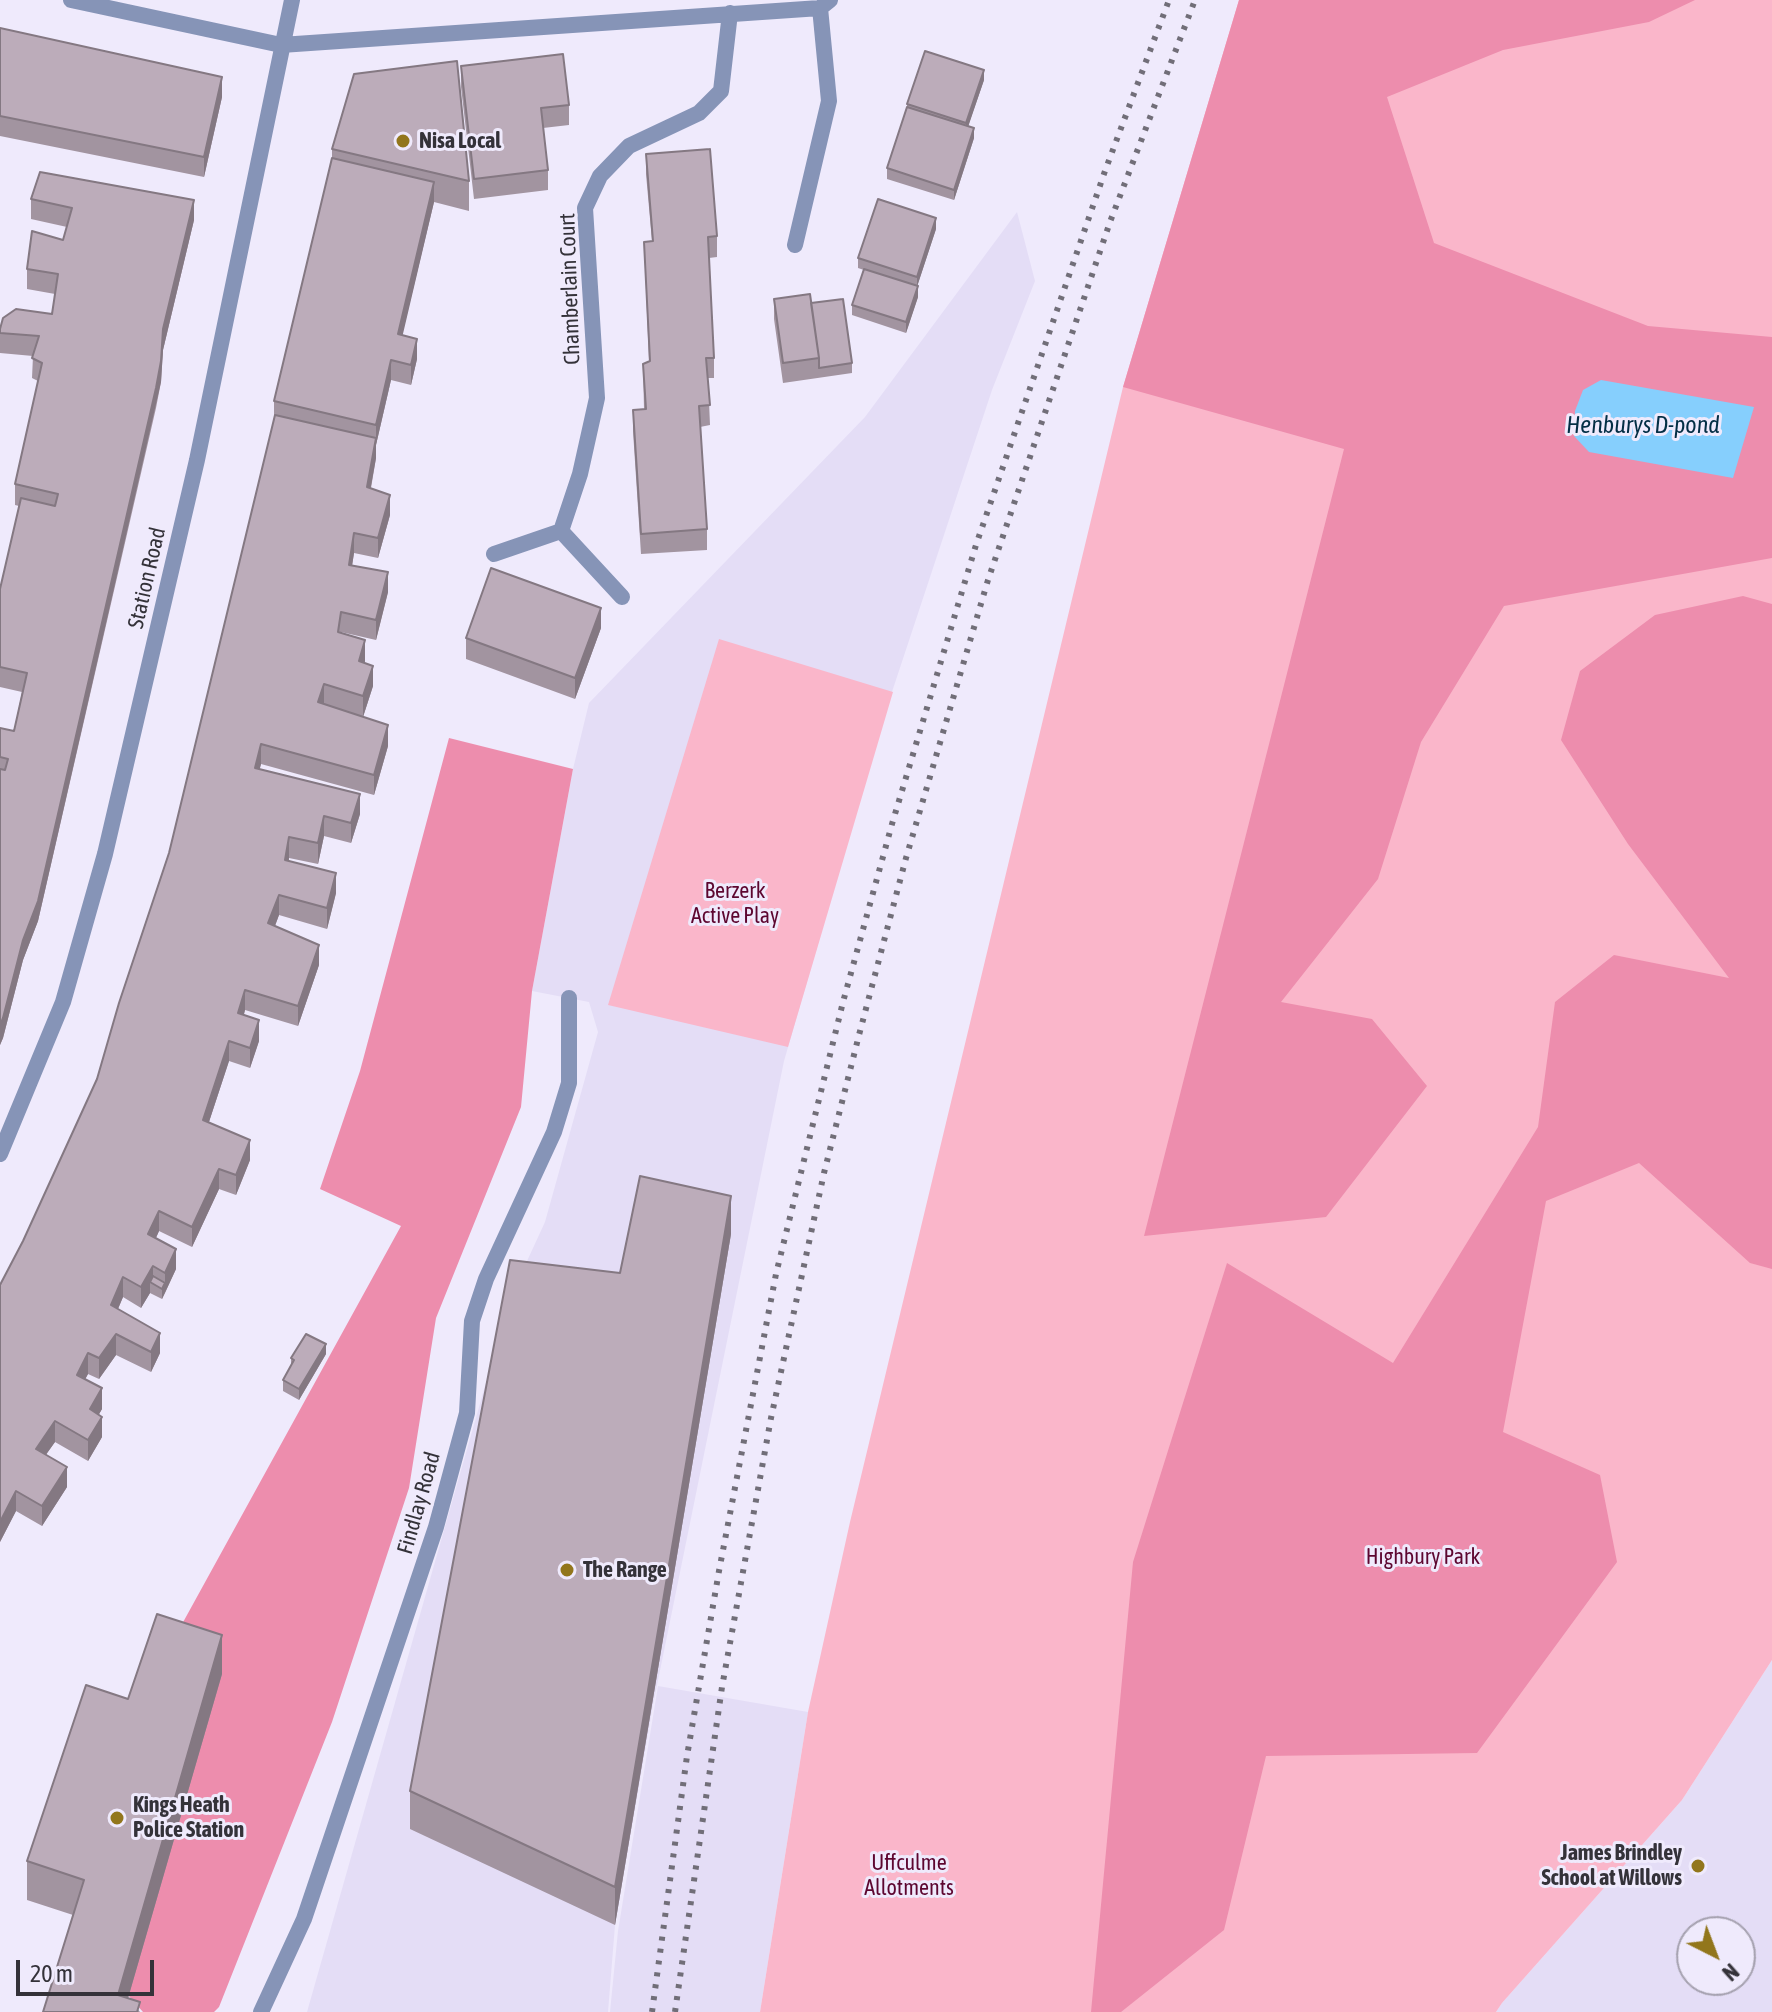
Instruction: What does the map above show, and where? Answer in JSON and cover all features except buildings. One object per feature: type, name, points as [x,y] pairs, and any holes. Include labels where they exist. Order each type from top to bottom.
[{"type":"street","points":[[71,0],[281,45],[825,4],[829,101],[795,245]]},
{"type":"street","name":"Station Road","points":[[0,1154],[63,1002],[105,854],[197,460],[292,0]]},
{"type":"street","name":"Chamberlain Court","points":[[561,531],[580,474],[597,398],[585,208],[600,176],[629,146],[699,113],[721,91],[730,13]]},
{"type":"street","points":[[494,554],[561,531],[622,597]]},
{"type":"street","name":"Findlay Road","points":[[261,2012],[304,1919],[436,1527],[467,1413],[472,1321],[486,1279],[554,1132],[569,1083],[569,998]]},
{"type":"shaded area","points":[[1017,212],[1035,281],[992,390],[884,716],[784,1061],[653,1705],[615,1925],[608,2012],[307,2012],[510,1298],[545,1222],[598,1032],[589,1002],[532,991],[573,769],[589,703],[865,417]]},
{"type":"shaded area","name":"James Brindley School at Willows","points":[[1772,1660],[1772,2012],[1496,2012],[1682,1800]]},
{"type":"shaded area","points":[[658,1686],[808,1712],[760,2012],[610,2012],[618,1931]]},
{"type":"green space","name":"Highbury Park","points":[[1239,0],[1772,0],[1772,1660],[1682,1800],[1496,2012],[760,2012],[808,1712],[850,1522],[1123,387]]},
{"type":"green space","points":[[1239,0],[1695,0],[1649,22],[1503,50],[1387,97],[1434,243],[1648,326],[1772,337],[1772,558],[1504,606],[1421,742],[1378,879],[1281,1002],[1372,1019],[1427,1086],[1326,1217],[1144,1236],[1344,449],[1123,387]]},
{"type":"green space","points":[[1743,596],[1772,604],[1772,1269],[1750,1263],[1639,1163],[1546,1201],[1503,1432],[1600,1475],[1617,1562],[1477,1753],[1266,1756],[1224,1930],[1121,2012],[1091,2012],[1133,1562],[1227,1263],[1393,1363],[1538,1127],[1555,1002],[1614,955],[1729,978],[1628,844],[1561,740],[1580,671],[1655,615]]},
{"type":"green space","name":"Berzerk Active Play","points":[[719,639],[893,692],[788,1047],[608,1005]]},
{"type":"green space","points":[[449,738],[573,769],[532,991],[521,1107],[436,1318],[409,1488],[332,1722],[219,2007],[214,2012],[143,2012],[128,1995],[165,1655],[401,1226],[320,1189],[360,1071]]},
{"type":"water","name":"Henburys D-pond","points":[[1601,380],[1754,407],[1733,478],[1589,452],[1574,436],[1575,411],[1583,390]]},
{"type":"railway","points":[[652,2012],[687,1756],[719,1571],[776,1274],[843,1002],[892,824],[976,545],[1105,171],[1169,0]]},
{"type":"railway","points":[[675,2012],[722,1687],[771,1418],[824,1173],[859,1035],[906,858],[988,580],[1110,222],[1195,0]]},
{"type":"place","name":"Nisa Local","points":[[403,141]]},
{"type":"place","name":"The Range","points":[[567,1570]]},
{"type":"place","name":"Kings Heath Police Station","points":[[117,1818]]},
{"type":"place","name":"James Brindley School at Willows","points":[[1698,1866]]},
{"type":"park label","name":"Uffculme Allotments","points":[[909,1876]]}]
